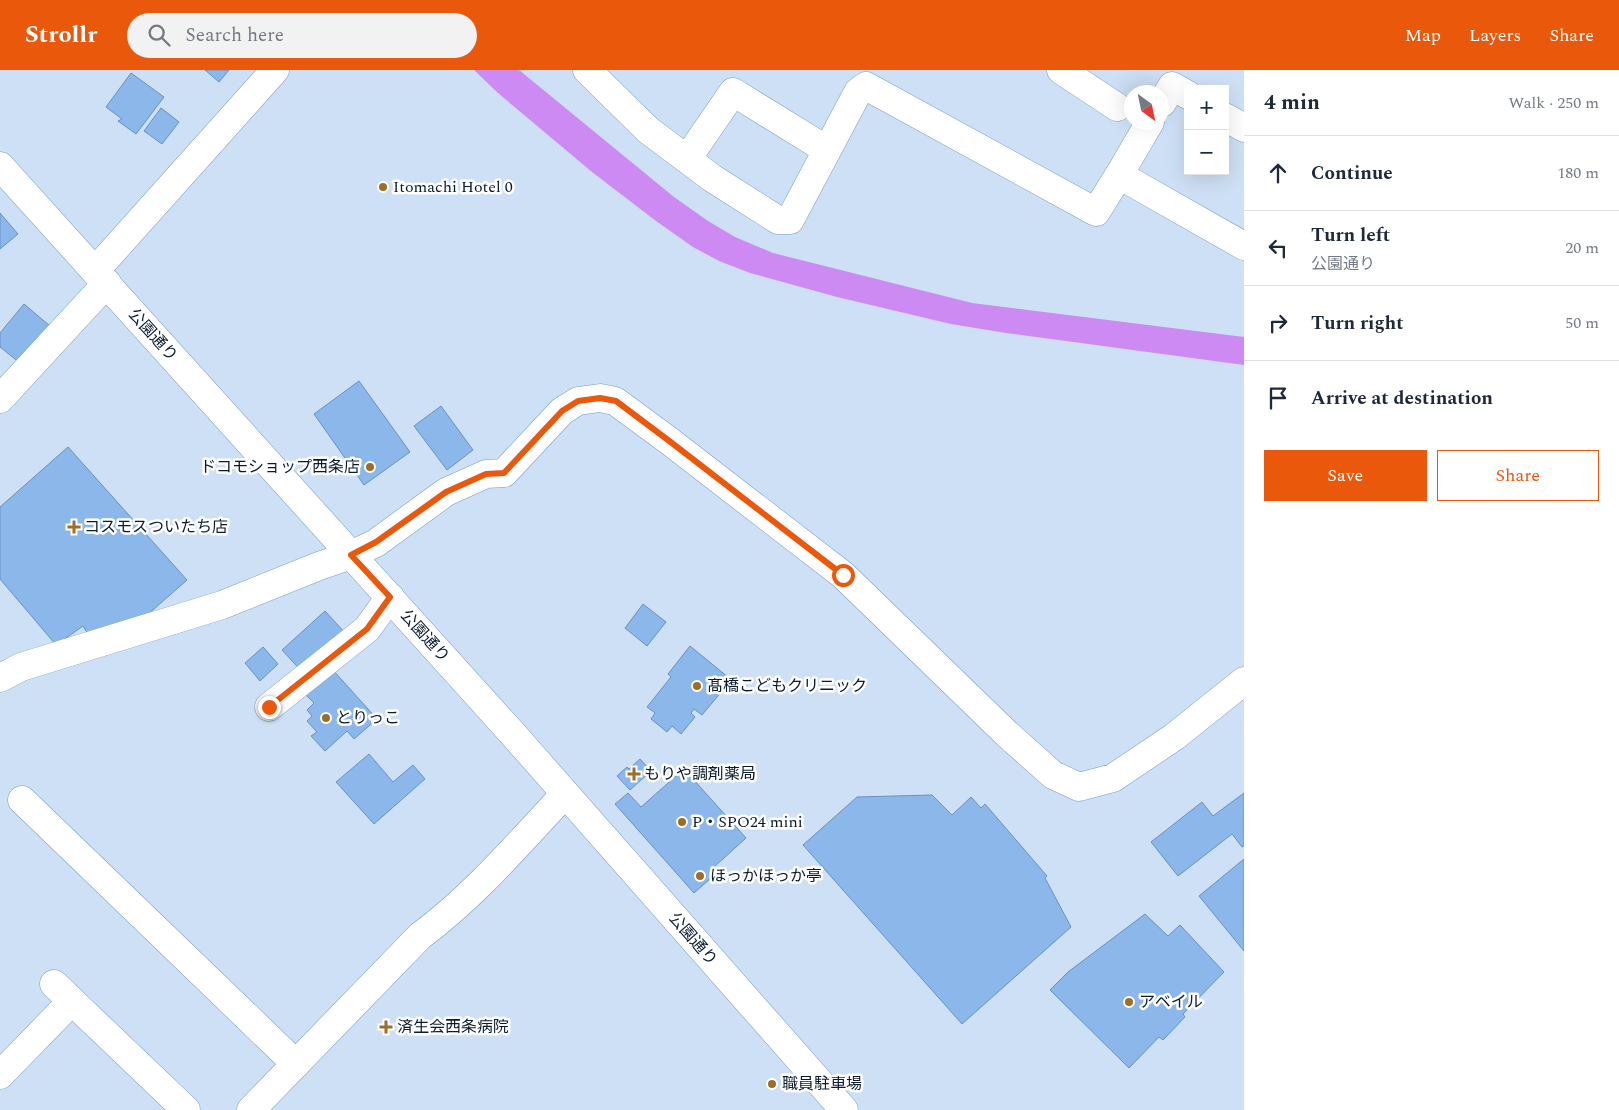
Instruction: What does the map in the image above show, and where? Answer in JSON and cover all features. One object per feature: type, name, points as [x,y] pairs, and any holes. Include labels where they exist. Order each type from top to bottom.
[{"type":"street","points":[[0,399],[275,70]]},
{"type":"street","points":[[587,70],[648,130],[712,178],[778,220],[790,220],[863,81]]},
{"type":"street","points":[[1062,70],[1117,107]]},
{"type":"street","points":[[863,81],[866,86],[1096,212],[1145,130]]},
{"type":"street","points":[[687,159],[733,92],[827,150]]},
{"type":"street","points":[[1229,119],[1244,128]]},
{"type":"street","name":"公園通り","points":[[0,166],[390,597],[844,1110]]},
{"type":"street","points":[[1119,175],[1244,246]]},
{"type":"street","points":[[0,678],[21,667],[222,605],[351,555],[376,542],[446,492],[486,474],[504,473],[562,411],[578,401],[600,398],[616,401],[843,575],[1008,734],[1054,775],[1078,787],[1113,778],[1174,737],[1244,681]]},
{"type":"street","points":[[269,707],[367,629],[390,597]]},
{"type":"street","points":[[251,1110],[420,936],[442,920],[566,794]]},
{"type":"street","points":[[22,800],[296,1064]]},
{"type":"street","points":[[0,1075],[63,992],[186,1110]]},
{"type":"shaded area","points":[[474,70],[519,70],[674,197],[735,237],[773,253],[972,303],[1244,337],[1244,365],[951,324],[837,297],[750,273],[719,261],[693,247],[656,221],[592,172],[498,93]]},
{"type":"building","points":[[205,70],[229,70],[219,82]]},
{"type":"building","points":[[131,73],[164,97],[136,134],[118,121],[122,119],[106,107]]},
{"type":"building","points":[[161,108],[179,122],[162,144],[144,131]]},
{"type":"building","points":[[0,213],[18,234],[0,249]]},
{"type":"building","points":[[24,304],[50,326],[20,363],[0,347],[0,333]]},
{"type":"building","points":[[359,381],[410,452],[364,485],[314,414]]},
{"type":"building","points":[[441,406],[473,450],[447,470],[414,426]]},
{"type":"building","points":[[68,447],[187,580],[146,616],[88,634],[83,626],[56,645],[0,579],[0,507]]},
{"type":"building","points":[[643,604],[666,622],[647,646],[625,628]]},
{"type":"building","points":[[325,611],[347,635],[304,674],[282,650]]},
{"type":"building","name":"髙橋こどもクリニック","points":[[690,646],[734,682],[725,693],[722,691],[702,715],[694,709],[691,713],[695,717],[681,734],[672,726],[667,732],[651,719],[655,713],[647,707],[671,677],[668,674]]},
{"type":"building","points":[[263,647],[278,664],[260,681],[245,663]]},
{"type":"building","points":[[332,669],[377,719],[354,739],[347,731],[325,751],[311,736],[317,732],[307,721],[312,716],[307,710],[314,703],[305,694]]},
{"type":"building","points":[[369,754],[393,782],[413,765],[425,779],[374,824],[336,782]]},
{"type":"building","name":"もりや調剤薬局","points":[[640,759],[651,771],[630,790],[617,776],[627,767],[629,769]]},
{"type":"building","name":"P・SPO24 mini","points":[[684,769],[746,838],[714,867],[718,872],[694,893],[615,804],[628,793],[641,807]]},
{"type":"building","points":[[1244,793],[1244,846],[1242,847],[1232,834],[1178,876],[1151,842],[1202,802],[1213,816]]},
{"type":"building","points":[[932,795],[952,815],[971,797],[981,808],[985,804],[1047,876],[1045,878],[1071,927],[962,1024],[803,845],[857,797]]},
{"type":"building","points":[[1244,859],[1244,951],[1199,896]]},
{"type":"building","name":"アベイル","points":[[1145,914],[1168,936],[1180,925],[1224,972],[1183,1014],[1185,1017],[1163,1040],[1159,1037],[1129,1068],[1050,990],[1068,972]]},
{"type":"place","name":"Itomachi Hotel 0","points":[[383,187]]},
{"type":"place","name":"ドコモショップ西条店","points":[[370,467]]},
{"type":"place","name":"コスモスついたち店","points":[[74,527]]},
{"type":"place","name":"髙橋こどもクリニック","points":[[697,686]]},
{"type":"place","name":"とりっこ","points":[[326,718]]},
{"type":"place","name":"もりや調剤薬局","points":[[634,774]]},
{"type":"place","name":"P・SPO24 mini","points":[[682,822]]},
{"type":"place","name":"ほっかほっか亭","points":[[700,876]]},
{"type":"place","name":"アベイル","points":[[1129,1002]]},
{"type":"place","name":"済生会西条病院","points":[[386,1027]]},
{"type":"place","name":"職員駐車場","points":[[772,1084]]},
{"type":"route","points":[[269,707],[367,629],[390,597],[351,555],[376,542],[446,492],[486,474],[504,473],[562,411],[578,401],[600,398],[616,401],[843,575]]}]
